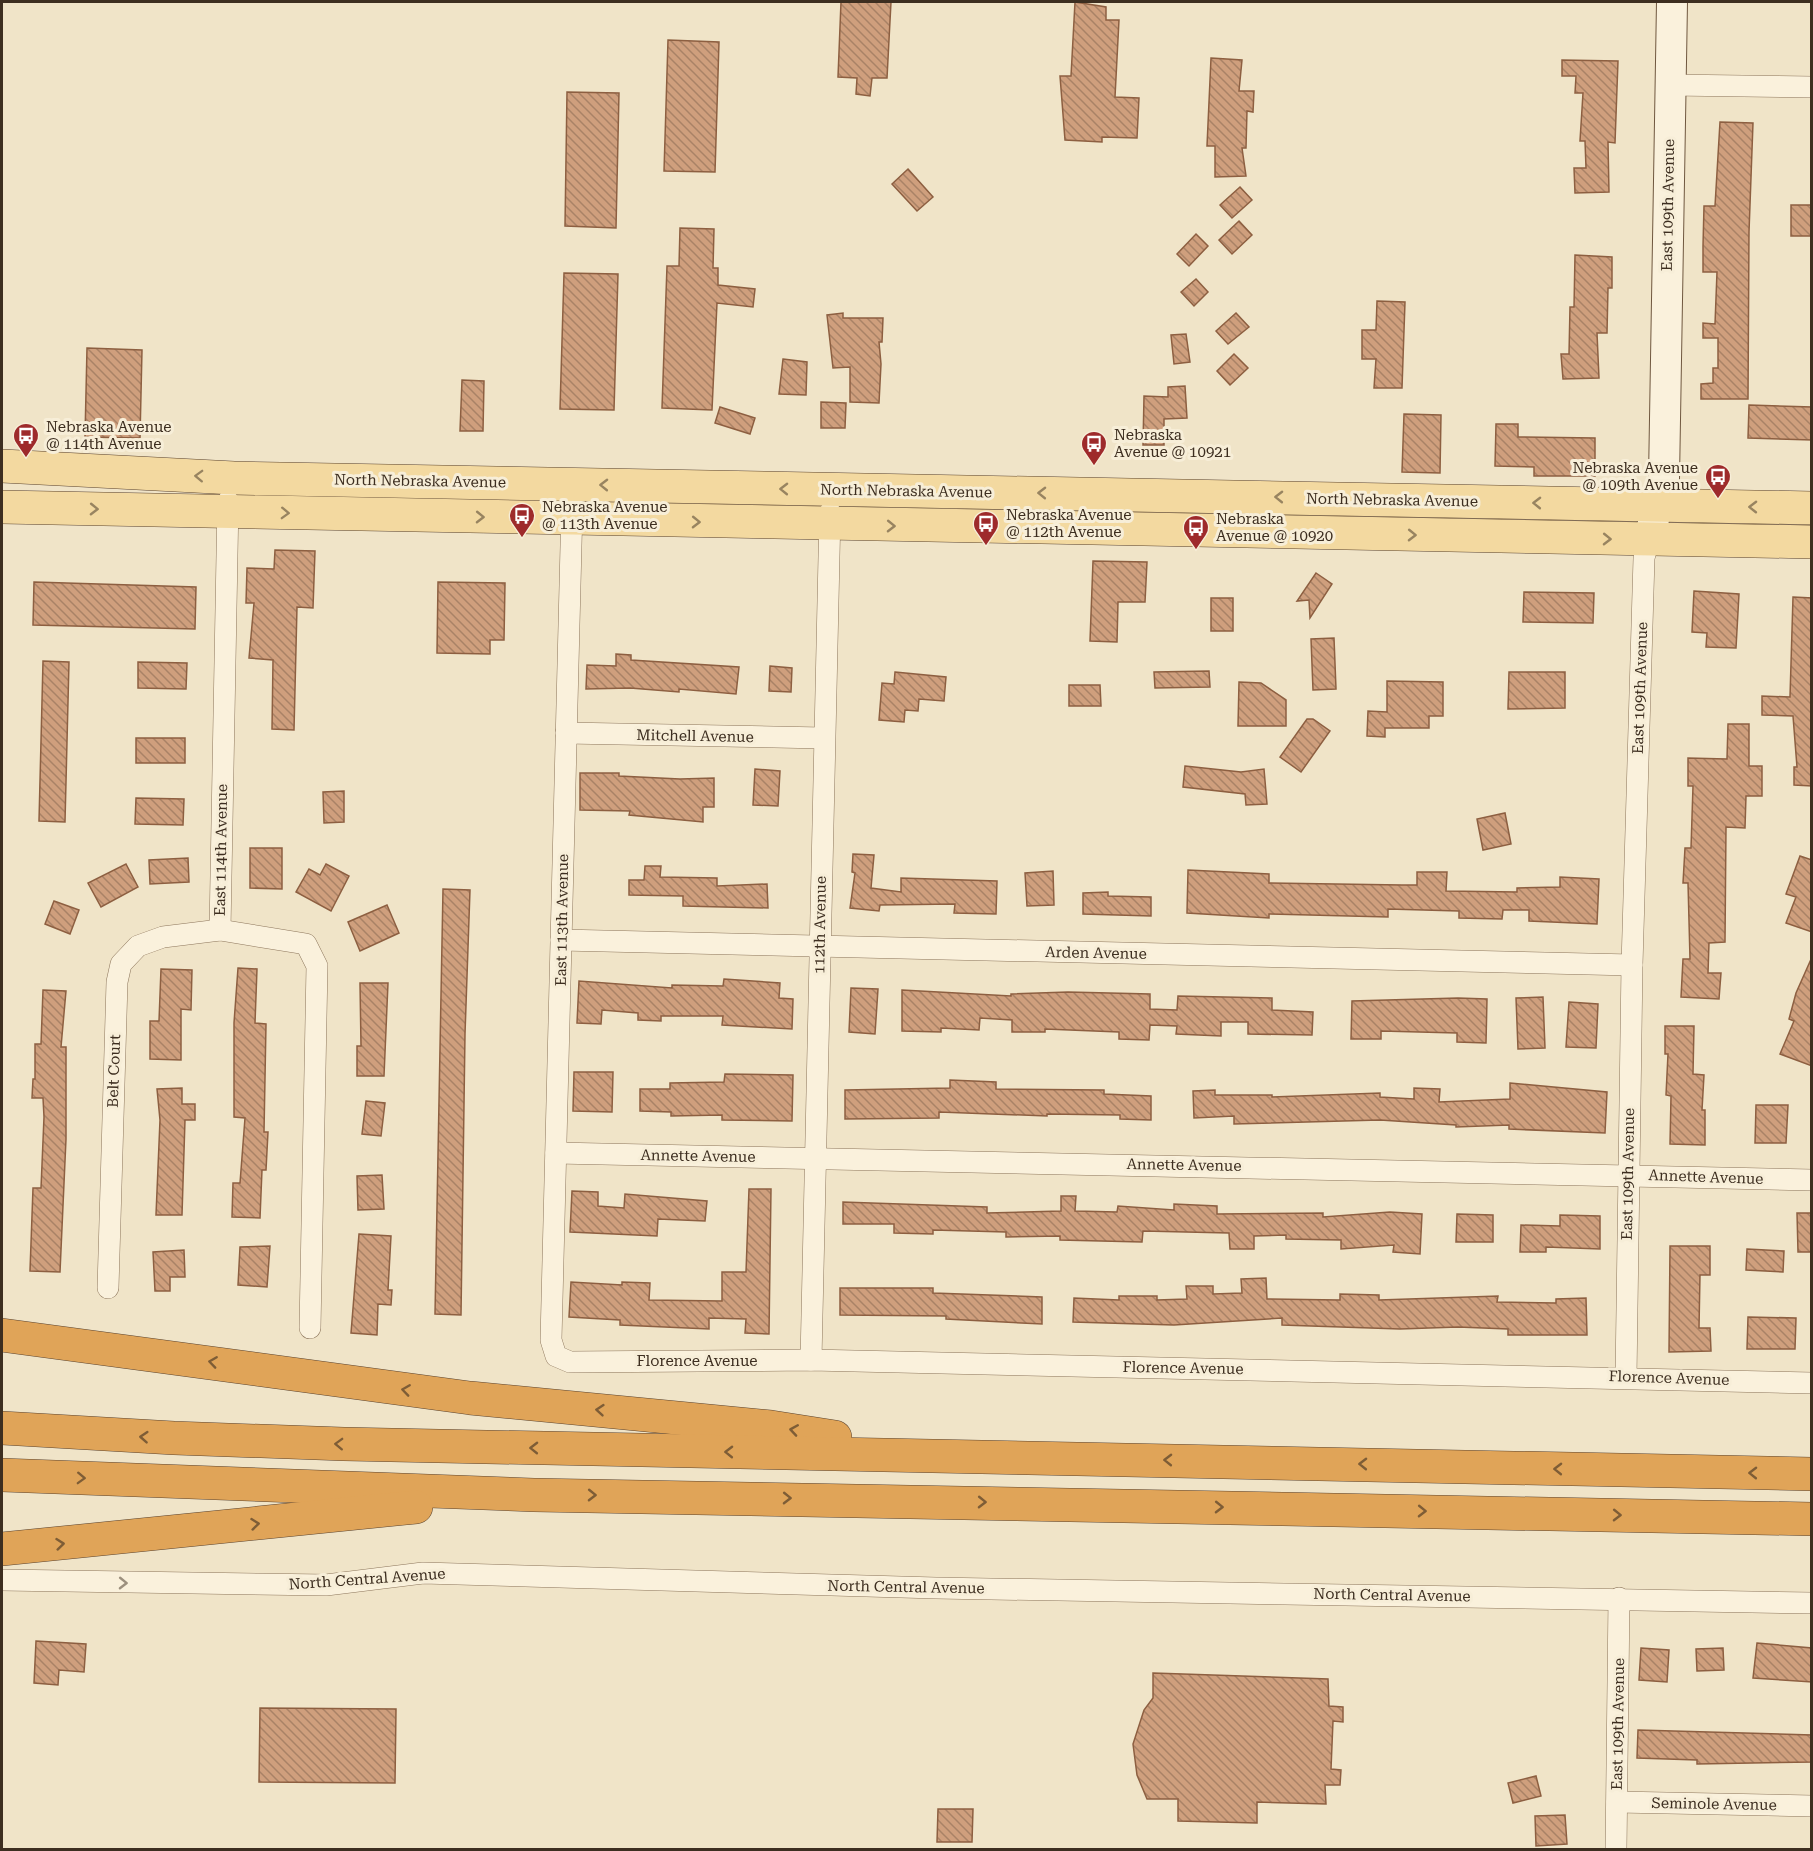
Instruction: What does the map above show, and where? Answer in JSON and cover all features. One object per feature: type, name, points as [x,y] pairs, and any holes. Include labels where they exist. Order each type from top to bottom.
[{"type":"highway","points":[[2,1335],[470,1398],[771,1427],[934,1456]]},
{"type":"highway","points":[[2,1428],[174,1438],[344,1444],[1812,1474]]},
{"type":"highway","points":[[2,1475],[534,1495],[1812,1519]]},
{"type":"highway","points":[[2,1549],[534,1495]]},
{"type":"main road","name":"North Nebraska Avenue","points":[[2,466],[234,478],[1812,508]]},
{"type":"main road","points":[[557,519],[558,484]]},
{"type":"main road","points":[[1354,534],[1355,498]]},
{"type":"main road","points":[[2,507],[830,525],[1812,542]]},
{"type":"street","name":"East 109th Avenue","points":[[1626,1377],[1632,965],[1644,558],[1664,479],[1672,2]]},
{"type":"street","points":[[1670,85],[1812,87]]},
{"type":"street","name":"East 114th Avenue","points":[[234,478],[226,511],[220,930],[306,944],[317,966],[310,1328]]},
{"type":"street","name":"112th Avenue","points":[[811,1360],[823,738],[831,490]]},
{"type":"street","name":"East 113th Avenue","points":[[556,1356],[551,1340],[566,733],[557,519]]},
{"type":"street","name":"Mitchell Avenue","points":[[566,733],[823,738]]},
{"type":"street","name":"Belt Court","points":[[108,1288],[117,982],[121,964],[138,946],[163,937],[220,930]]},
{"type":"street","name":"Arden Avenue","points":[[561,940],[820,948],[1632,965]]},
{"type":"street","name":"Annette Avenue","points":[[556,1153],[1628,1174],[1812,1180]]},
{"type":"street","name":"Florence Avenue","points":[[556,1356],[570,1362],[811,1360],[1812,1383]]},
{"type":"street","name":"North Central Avenue","points":[[2,1580],[326,1585],[423,1573],[914,1587],[1812,1603]]},
{"type":"street","name":"East 109th Avenue","points":[[1616,1850],[1619,1598]]},
{"type":"street","name":"Seminole Avenue","points":[[1617,1802],[1812,1806]]},
{"type":"building","points":[[841,2],[891,2],[887,78],[872,78],[870,96],[856,94],[857,78],[838,77]]},
{"type":"building","points":[[1075,2],[1106,7],[1106,20],[1119,20],[1115,97],[1139,98],[1137,138],[1102,137],[1102,142],[1065,140],[1060,76],[1071,76]]},
{"type":"building","points":[[668,40],[719,42],[715,172],[664,171]]},
{"type":"building","points":[[1211,58],[1242,60],[1239,91],[1254,91],[1253,112],[1247,111],[1246,148],[1242,148],[1246,176],[1215,177],[1215,146],[1207,146]]},
{"type":"building","points":[[1562,60],[1618,61],[1615,143],[1608,142],[1609,192],[1575,193],[1574,168],[1586,168],[1585,141],[1580,141],[1583,93],[1575,93],[1576,76],[1562,76]]},
{"type":"building","points":[[567,92],[619,93],[616,228],[565,226]]},
{"type":"building","points":[[1720,122],[1753,123],[1749,232],[1748,399],[1701,399],[1701,384],[1713,383],[1713,368],[1718,368],[1718,338],[1703,338],[1703,323],[1715,324],[1717,272],[1703,272],[1703,246],[1704,206],[1715,206]]},
{"type":"building","points":[[908,169],[933,197],[917,211],[892,184]]},
{"type":"building","points":[[1240,187],[1252,200],[1232,218],[1220,205]]},
{"type":"building","points":[[1791,205],[1812,205],[1812,236],[1791,236]]},
{"type":"building","points":[[1239,221],[1252,235],[1232,254],[1219,240]]},
{"type":"building","points":[[680,228],[714,229],[713,268],[718,268],[718,285],[755,289],[753,307],[717,303],[712,410],[662,408],[667,266],[679,266]]},
{"type":"building","points":[[1196,234],[1208,246],[1189,266],[1177,254]]},
{"type":"building","points":[[1575,255],[1612,257],[1612,288],[1608,288],[1607,333],[1597,333],[1599,378],[1563,379],[1561,354],[1569,354],[1570,307],[1574,307]]},
{"type":"building","points":[[564,273],[618,274],[614,410],[560,409]]},
{"type":"building","points":[[1196,279],[1208,292],[1194,306],[1181,292]]},
{"type":"building","points":[[1377,301],[1405,302],[1402,388],[1374,388],[1376,359],[1362,359],[1362,330],[1376,330]]},
{"type":"building","points":[[843,313],[843,318],[883,318],[882,342],[879,342],[881,364],[879,403],[850,402],[850,367],[833,368],[827,315]]},
{"type":"building","points":[[1236,313],[1249,327],[1228,344],[1216,331]]},
{"type":"building","points":[[1186,334],[1190,362],[1174,364],[1171,335]]},
{"type":"building","points":[[87,348],[142,350],[140,438],[85,437]]},
{"type":"building","points":[[1234,354],[1248,368],[1230,385],[1217,371]]},
{"type":"building","points":[[783,359],[807,362],[806,395],[779,394]]},
{"type":"building","points":[[462,380],[484,381],[483,431],[460,431]]},
{"type":"building","points":[[1185,386],[1187,418],[1164,419],[1164,445],[1143,445],[1144,396],[1168,397],[1168,387]]},
{"type":"building","points":[[821,402],[846,403],[845,428],[821,428]]},
{"type":"building","points":[[1749,405],[1812,407],[1812,440],[1748,438]]},
{"type":"building","points":[[720,407],[755,418],[750,434],[715,423]]},
{"type":"building","points":[[1404,414],[1441,415],[1440,473],[1402,472]]},
{"type":"building","points":[[1496,424],[1518,424],[1518,437],[1595,438],[1595,476],[1534,476],[1534,467],[1495,466]]},
{"type":"building","points":[[275,550],[315,551],[313,608],[297,607],[294,730],[272,729],[273,660],[249,658],[254,603],[246,603],[247,568],[274,569]]},
{"type":"building","points":[[1093,561],[1147,562],[1145,602],[1118,602],[1117,642],[1090,641]]},
{"type":"building","points":[[1316,573],[1332,584],[1310,618],[1309,600],[1297,601]]},
{"type":"building","points":[[34,582],[196,587],[195,629],[33,625]]},
{"type":"building","points":[[438,582],[505,583],[504,640],[490,640],[490,654],[437,653]]},
{"type":"building","points":[[1694,591],[1739,594],[1736,648],[1706,647],[1707,633],[1692,632]]},
{"type":"building","points":[[1524,592],[1594,593],[1593,623],[1523,622]]},
{"type":"building","points":[[1793,597],[1812,598],[1812,786],[1794,785],[1794,767],[1797,767],[1793,716],[1762,715],[1762,696],[1790,697]]},
{"type":"building","points":[[1211,598],[1233,598],[1233,631],[1211,631]]},
{"type":"building","points":[[1334,638],[1336,689],[1313,690],[1311,639]]},
{"type":"building","points":[[616,654],[631,655],[631,660],[739,667],[736,694],[679,689],[679,692],[630,688],[586,689],[587,665],[616,666]]},
{"type":"building","points":[[43,661],[69,662],[65,822],[39,821]]},
{"type":"building","points":[[138,662],[187,663],[186,689],[138,688]]},
{"type":"building","points":[[770,666],[792,668],[791,692],[769,691]]},
{"type":"building","points":[[1209,671],[1210,687],[1155,688],[1154,672]]},
{"type":"building","points":[[895,672],[946,677],[944,701],[919,699],[918,711],[905,710],[904,722],[879,720],[882,683],[894,684]]},
{"type":"building","points":[[1509,672],[1565,672],[1565,708],[1508,709]]},
{"type":"building","points":[[1387,681],[1443,682],[1443,716],[1429,716],[1429,728],[1385,728],[1385,737],[1367,736],[1368,711],[1387,712]]},
{"type":"building","points":[[1239,682],[1261,683],[1286,700],[1286,726],[1238,726]]},
{"type":"building","points":[[1069,685],[1100,685],[1101,706],[1069,706]]},
{"type":"building","points":[[1307,719],[1313,719],[1330,731],[1301,772],[1280,757]]},
{"type":"building","points":[[1728,724],[1749,724],[1749,766],[1762,766],[1762,796],[1746,796],[1745,828],[1726,827],[1725,942],[1709,943],[1708,973],[1721,973],[1719,999],[1681,997],[1683,959],[1690,959],[1688,883],[1683,883],[1685,848],[1691,848],[1693,786],[1688,786],[1688,758],[1727,759]]},
{"type":"building","points":[[136,738],[185,738],[185,763],[136,763]]},
{"type":"building","points":[[1185,766],[1241,772],[1264,769],[1267,804],[1246,805],[1245,794],[1183,787]]},
{"type":"building","points":[[755,769],[780,771],[778,806],[753,805]]},
{"type":"building","points":[[580,773],[619,773],[619,776],[680,779],[714,778],[714,807],[703,807],[703,822],[629,815],[630,811],[580,810]]},
{"type":"building","points":[[344,791],[344,822],[324,823],[323,792]]},
{"type":"building","points":[[136,798],[184,799],[183,825],[135,824]]},
{"type":"building","points":[[1505,813],[1511,844],[1483,850],[1477,819]]},
{"type":"building","points":[[250,848],[282,848],[282,889],[250,888]]},
{"type":"building","points":[[853,854],[874,855],[871,888],[901,892],[901,878],[997,881],[996,914],[954,913],[955,904],[880,905],[879,911],[850,908],[855,873],[852,872]]},
{"type":"building","points":[[1800,856],[1812,860],[1812,932],[1786,923],[1796,897],[1786,894]]},
{"type":"building","points":[[188,858],[189,882],[150,884],[149,860]]},
{"type":"building","points":[[126,864],[138,887],[101,907],[88,883]]},
{"type":"building","points":[[326,864],[349,876],[331,911],[296,892],[309,869],[320,875]]},
{"type":"building","points":[[645,866],[661,866],[660,877],[717,878],[717,886],[767,884],[768,908],[683,906],[683,896],[629,895],[629,880],[644,880]]},
{"type":"building","points":[[1188,870],[1269,874],[1269,883],[1402,885],[1417,885],[1417,872],[1447,872],[1446,891],[1517,892],[1517,888],[1560,887],[1560,877],[1599,879],[1597,924],[1529,921],[1529,910],[1503,910],[1502,919],[1459,918],[1459,911],[1388,909],[1388,917],[1269,914],[1269,918],[1187,913]]},
{"type":"building","points":[[1053,871],[1054,905],[1027,906],[1025,873]]},
{"type":"building","points":[[443,889],[470,890],[465,1034],[461,1315],[435,1314]]},
{"type":"building","points":[[1108,892],[1108,896],[1151,897],[1151,916],[1083,914],[1083,893]]},
{"type":"building","points":[[54,901],[79,910],[70,934],[45,924]]},
{"type":"building","points":[[387,905],[399,933],[360,951],[348,922]]},
{"type":"building","points":[[1812,957],[1812,1066],[1780,1054],[1794,1021],[1789,1019],[1796,993]]},
{"type":"building","points":[[238,968],[257,969],[255,1023],[266,1024],[264,1132],[268,1132],[266,1170],[262,1170],[260,1218],[232,1217],[233,1183],[240,1183],[245,1118],[234,1117],[234,1023]]},
{"type":"building","points":[[161,969],[192,970],[191,1010],[181,1009],[181,1060],[150,1059],[150,1021],[159,1021]]},
{"type":"building","points":[[724,979],[780,983],[779,998],[793,999],[792,1029],[722,1025],[723,1016],[661,1016],[661,1021],[638,1020],[638,1013],[602,1010],[601,1024],[577,1023],[579,981],[672,988],[672,985],[723,986]]},
{"type":"building","points":[[360,983],[388,983],[384,1076],[357,1076],[357,1046],[361,1046]]},
{"type":"building","points":[[851,988],[878,989],[875,1034],[849,1032]]},
{"type":"building","points":[[43,990],[66,991],[61,1047],[66,1047],[66,1139],[60,1272],[30,1271],[33,1188],[41,1188],[43,1098],[32,1098],[33,1079],[35,1079],[35,1044],[41,1044]]},
{"type":"building","points":[[902,990],[1011,996],[1011,994],[1068,992],[1150,994],[1150,1009],[1177,1010],[1178,996],[1272,998],[1272,1010],[1313,1012],[1312,1035],[1248,1034],[1248,1022],[1221,1022],[1221,1036],[1176,1034],[1177,1026],[1150,1025],[1149,1040],[1119,1039],[1119,1032],[1045,1029],[1045,1032],[1012,1032],[1012,1020],[980,1018],[979,1030],[941,1028],[941,1032],[902,1031]]},
{"type":"building","points":[[1543,997],[1545,1048],[1518,1049],[1516,998]]},
{"type":"building","points":[[1487,999],[1486,1043],[1457,1042],[1457,1033],[1381,1031],[1381,1039],[1351,1039],[1352,1001]]},
{"type":"building","points":[[1569,1002],[1598,1004],[1596,1048],[1566,1047]]},
{"type":"building","points":[[1665,1026],[1694,1026],[1693,1074],[1704,1075],[1702,1110],[1705,1110],[1705,1145],[1670,1144],[1671,1096],[1666,1095],[1668,1054],[1665,1054]]},
{"type":"building","points":[[574,1072],[613,1072],[612,1112],[573,1111]]},
{"type":"building","points":[[725,1074],[793,1075],[792,1121],[722,1120],[722,1115],[671,1116],[671,1112],[640,1111],[640,1089],[670,1089],[670,1083],[724,1082]]},
{"type":"building","points":[[950,1080],[996,1082],[996,1089],[1104,1090],[1104,1094],[1151,1096],[1151,1120],[1120,1119],[1120,1115],[1047,1114],[1047,1116],[939,1112],[939,1118],[845,1119],[845,1090],[950,1088]]},
{"type":"building","points":[[1510,1083],[1607,1092],[1605,1133],[1509,1129],[1509,1125],[1456,1127],[1456,1125],[1380,1120],[1234,1124],[1234,1116],[1194,1118],[1193,1091],[1215,1090],[1215,1095],[1272,1095],[1272,1097],[1380,1093],[1380,1097],[1414,1099],[1414,1088],[1440,1089],[1439,1102],[1510,1099]]},
{"type":"building","points":[[182,1088],[182,1104],[195,1104],[195,1120],[185,1120],[182,1215],[156,1215],[160,1120],[157,1089]]},
{"type":"building","points":[[366,1101],[385,1103],[381,1136],[362,1134]]},
{"type":"building","points":[[1756,1105],[1788,1105],[1786,1143],[1755,1143]]},
{"type":"building","points":[[382,1175],[384,1209],[358,1210],[357,1176]]},
{"type":"building","points":[[749,1189],[771,1189],[769,1334],[745,1333],[746,1319],[709,1318],[709,1329],[620,1325],[620,1320],[569,1317],[571,1282],[622,1285],[622,1282],[650,1283],[649,1300],[722,1301],[722,1272],[746,1272]]},
{"type":"building","points":[[572,1191],[598,1192],[598,1206],[624,1208],[625,1194],[707,1201],[705,1221],[658,1219],[657,1236],[570,1232]]},
{"type":"building","points":[[1061,1196],[1076,1196],[1075,1211],[1117,1212],[1118,1206],[1174,1210],[1174,1204],[1217,1206],[1217,1214],[1323,1213],[1323,1217],[1390,1212],[1422,1214],[1420,1254],[1393,1252],[1394,1245],[1341,1249],[1341,1240],[1286,1239],[1286,1235],[1254,1236],[1254,1249],[1230,1249],[1229,1233],[1143,1231],[1142,1242],[1060,1240],[1060,1236],[1006,1237],[1006,1232],[933,1230],[933,1234],[894,1233],[894,1224],[843,1224],[843,1202],[987,1207],[987,1213],[1061,1211]]},
{"type":"building","points":[[1797,1213],[1812,1213],[1812,1252],[1798,1252]]},
{"type":"building","points":[[1457,1214],[1493,1215],[1493,1242],[1456,1242]]},
{"type":"building","points":[[1560,1215],[1600,1216],[1600,1249],[1546,1247],[1546,1252],[1520,1252],[1521,1225],[1560,1226]]},
{"type":"building","points":[[359,1234],[391,1236],[388,1290],[392,1290],[391,1305],[378,1304],[377,1335],[351,1333]]},
{"type":"building","points":[[270,1246],[267,1287],[238,1285],[240,1247]]},
{"type":"building","points":[[1670,1246],[1710,1246],[1710,1275],[1700,1275],[1699,1328],[1710,1328],[1711,1351],[1669,1352]]},
{"type":"building","points":[[1747,1249],[1784,1251],[1783,1272],[1746,1270]]},
{"type":"building","points":[[184,1250],[185,1277],[170,1277],[170,1291],[155,1291],[153,1252]]},
{"type":"building","points":[[1266,1278],[1267,1299],[1340,1300],[1340,1294],[1379,1295],[1379,1300],[1498,1296],[1497,1302],[1556,1303],[1556,1299],[1586,1298],[1587,1335],[1508,1335],[1508,1329],[1458,1327],[1400,1329],[1282,1325],[1282,1318],[1174,1325],[1073,1322],[1074,1298],[1119,1300],[1119,1296],[1157,1296],[1157,1300],[1187,1299],[1186,1286],[1213,1286],[1213,1294],[1242,1293],[1241,1279]]},
{"type":"building","points":[[840,1288],[933,1288],[933,1293],[1042,1297],[1042,1324],[946,1319],[946,1316],[840,1315]]},
{"type":"building","points":[[1748,1317],[1796,1318],[1795,1349],[1747,1349]]},
{"type":"building","points":[[36,1641],[86,1644],[84,1672],[59,1670],[58,1685],[34,1683]]},
{"type":"building","points":[[1757,1643],[1812,1648],[1812,1682],[1753,1678]]},
{"type":"building","points":[[1641,1648],[1669,1650],[1667,1682],[1639,1680]]},
{"type":"building","points":[[1723,1648],[1724,1670],[1697,1671],[1696,1649]]},
{"type":"building","points":[[1153,1673],[1328,1679],[1329,1706],[1343,1707],[1343,1722],[1333,1721],[1331,1769],[1341,1770],[1340,1785],[1325,1785],[1326,1804],[1257,1802],[1257,1823],[1178,1821],[1178,1799],[1147,1799],[1137,1775],[1133,1744],[1144,1710],[1153,1698]]},
{"type":"building","points":[[260,1708],[396,1709],[395,1783],[259,1782]]},
{"type":"building","points":[[1638,1730],[1812,1735],[1812,1762],[1697,1764],[1697,1760],[1637,1758]]},
{"type":"building","points":[[1536,1776],[1541,1796],[1513,1803],[1508,1783]]},
{"type":"building","points":[[938,1809],[973,1809],[972,1842],[937,1842]]},
{"type":"building","points":[[1565,1815],[1567,1844],[1536,1846],[1535,1816]]},
{"type":"place","name":"Nebraska Avenue @ 114th Avenue","points":[[26,459]]},
{"type":"place","name":"Nebraska Avenue @ 10921","points":[[1094,467]]},
{"type":"place","name":"Nebraska Avenue @ 109th Avenue","points":[[1718,500]]},
{"type":"place","name":"Nebraska Avenue @ 113th Avenue","points":[[522,539]]},
{"type":"place","name":"Nebraska Avenue @ 112th Avenue","points":[[986,547]]},
{"type":"place","name":"Nebraska Avenue @ 10920","points":[[1196,551]]}]
